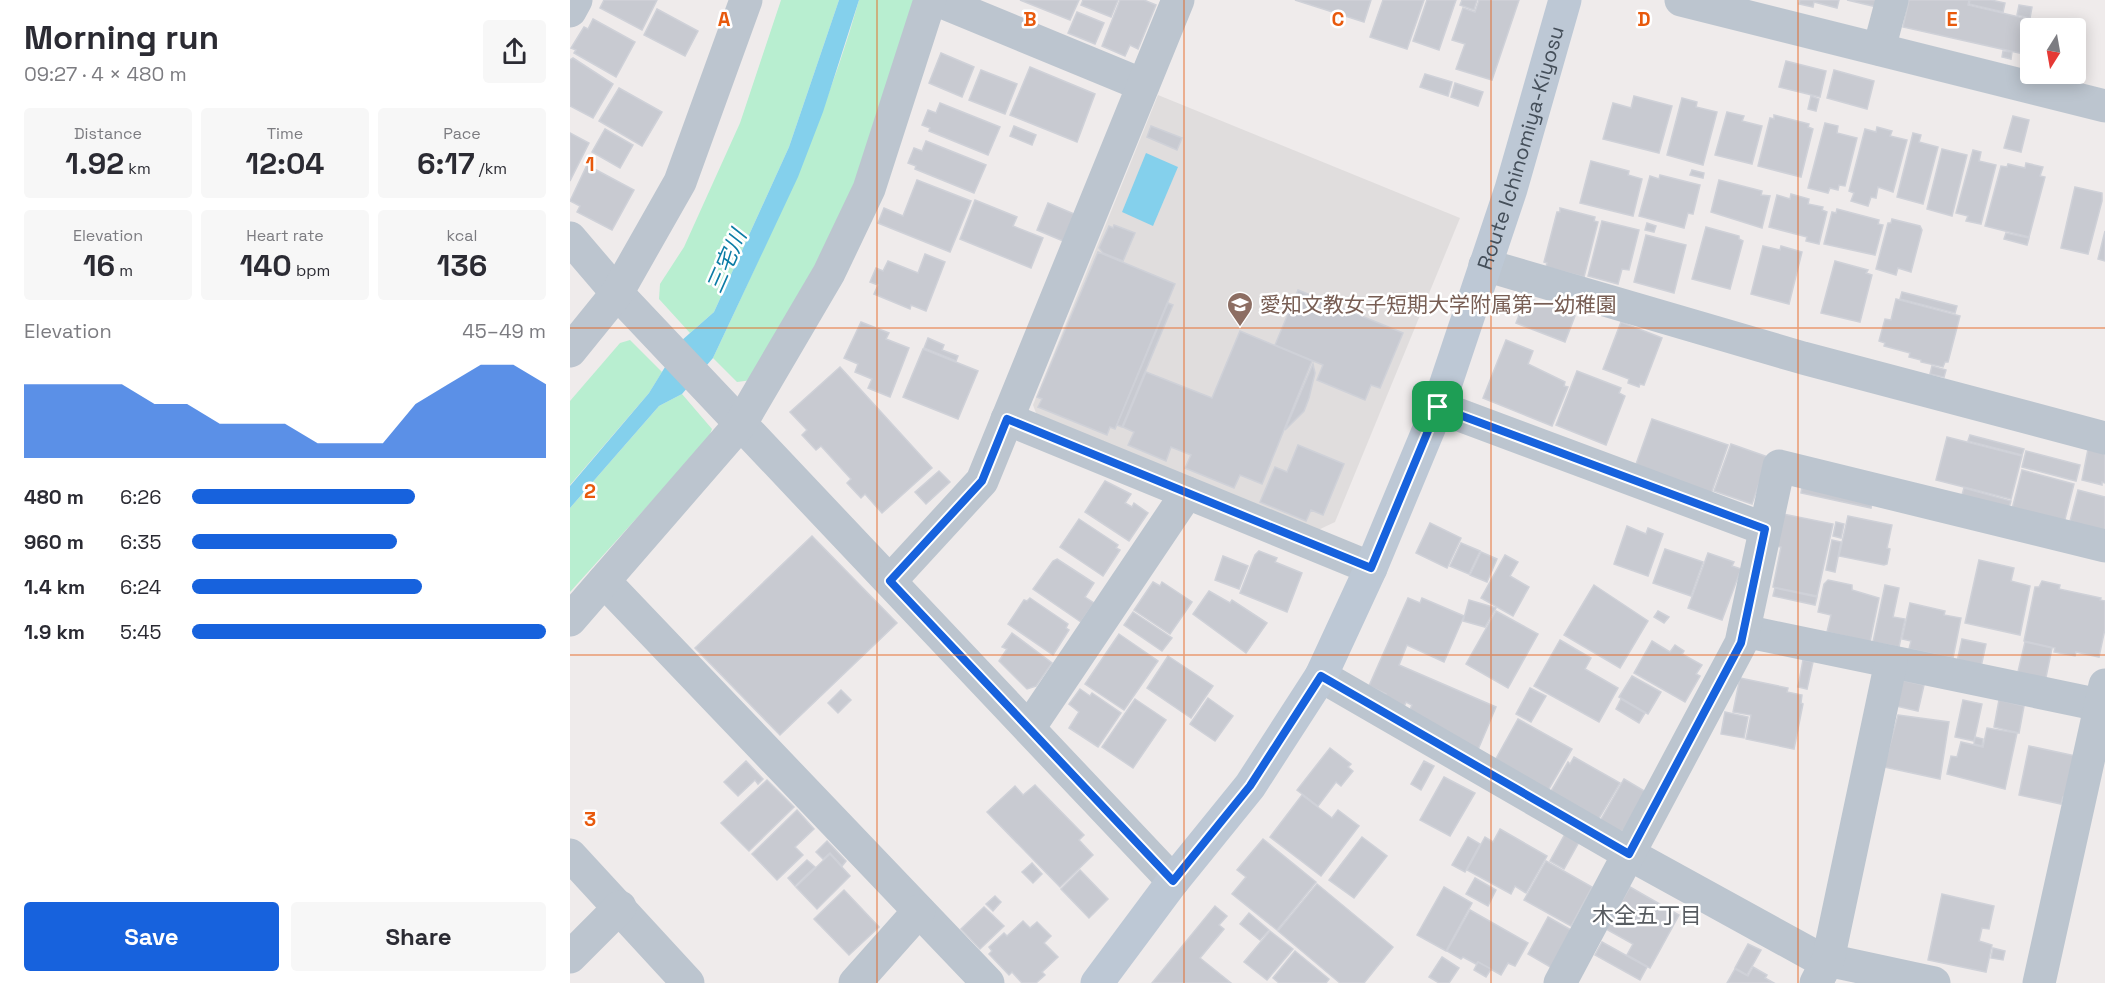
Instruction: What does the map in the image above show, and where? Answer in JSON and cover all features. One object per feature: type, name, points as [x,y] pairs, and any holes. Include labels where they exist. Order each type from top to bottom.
[{"type":"main road","name":"Route Ichinomiya-Kiyosu","points":[[1097,983],[1173,881],[1250,786],[1321,676],[1371,568],[1438,407],[1514,179],[1564,0]]},
{"type":"street","points":[[570,10],[576,0]]},
{"type":"street","points":[[570,351],[617,293],[680,182],[746,0]]},
{"type":"street","points":[[570,620],[604,581],[733,414],[829,273],[869,189],[930,0]]},
{"type":"street","points":[[937,0],[1143,85]]},
{"type":"street","points":[[890,581],[982,481],[1178,0]]},
{"type":"street","points":[[1681,0],[2105,106]]},
{"type":"street","points":[[1879,50],[1892,0]]},
{"type":"street","points":[[570,238],[617,293],[1173,881]]},
{"type":"street","points":[[1485,266],[1803,358],[2105,438]]},
{"type":"street","points":[[1438,407],[1765,529]]},
{"type":"street","points":[[1007,419],[1371,568]]},
{"type":"street","points":[[1560,983],[1741,643],[1779,466],[2105,546]]},
{"type":"street","points":[[1029,728],[1187,493]]},
{"type":"street","points":[[604,581],[988,983]]},
{"type":"street","points":[[1744,631],[1891,662],[2103,699],[2039,983]]},
{"type":"street","points":[[1822,972],[1891,662]]},
{"type":"street","points":[[1321,676],[1629,854],[1818,958],[1822,972]]},
{"type":"street","points":[[570,855],[688,983]]},
{"type":"street","points":[[570,957],[620,907]]},
{"type":"street","points":[[855,983],[919,911]]},
{"type":"street","points":[[1822,972],[1934,983]]},
{"type":"shaded area","name":"愛知文教女子短期大学附属第一幼稚園","points":[[1158,95],[1460,218],[1335,522],[1316,531],[1039,421],[1033,405]]},
{"type":"green space","points":[[781,0],[839,0],[789,147],[714,312],[690,333],[659,299],[660,284],[684,247],[740,123]]},
{"type":"green space","points":[[859,0],[916,0],[866,153],[836,231],[752,380],[737,382],[713,358],[794,182],[829,92]]},
{"type":"green space","points":[[630,340],[662,372],[649,393],[570,485],[570,401],[620,343]]},
{"type":"green space","points":[[682,394],[712,429],[708,439],[570,592],[570,508],[659,406]]},
{"type":"water","points":[[839,0],[859,0],[823,112],[798,177],[713,358],[682,394],[659,406],[570,508],[570,486],[649,393],[681,341],[714,312],[789,147]]},
{"type":"water","points":[[1146,153],[1178,167],[1153,226],[1122,212]]},
{"type":"building","points":[[604,0],[657,0],[642,30],[600,8]]},
{"type":"building","points":[[1020,0],[1079,0],[1070,20]]},
{"type":"building","points":[[1083,0],[1118,0],[1111,17],[1081,5]]},
{"type":"building","points":[[1120,0],[1144,0],[1156,5],[1138,49],[1130,45],[1125,56],[1102,46]]},
{"type":"building","points":[[1295,0],[1371,0],[1364,22]]},
{"type":"building","points":[[1383,0],[1424,0],[1407,49],[1370,37]]},
{"type":"building","points":[[1427,0],[1456,0],[1439,50],[1413,41]]},
{"type":"building","points":[[1462,0],[1477,0],[1474,10],[1460,5]]},
{"type":"building","points":[[1479,0],[1519,0],[1492,80],[1456,69],[1465,44],[1452,40],[1463,8],[1475,12]]},
{"type":"building","points":[[1800,0],[1839,0],[1837,8],[1814,2],[1813,7],[1799,4]]},
{"type":"building","points":[[1847,0],[1879,0],[1877,7]]},
{"type":"building","points":[[1909,0],[1969,0],[1968,5],[2023,18],[2020,18],[2020,53],[1903,27]]},
{"type":"building","points":[[1970,0],[2005,3],[2003,12],[1969,4]]},
{"type":"building","points":[[2019,5],[2032,7],[2030,18],[2017,15]]},
{"type":"building","points":[[657,9],[698,31],[685,56],[644,35]]},
{"type":"building","points":[[1077,12],[1104,23],[1095,44],[1068,33]]},
{"type":"building","points":[[593,19],[635,42],[616,77],[574,53],[576,50],[571,48],[584,27],[588,29]]},
{"type":"building","points":[[2003,51],[2012,52],[2011,59],[2002,57]]},
{"type":"building","points":[[941,53],[974,67],[962,97],[929,83]]},
{"type":"building","points":[[573,58],[613,84],[593,118],[570,106],[570,60]]},
{"type":"building","points":[[1786,61],[1826,71],[1820,97],[1779,87]]},
{"type":"building","points":[[1030,67],[1095,94],[1077,142],[1010,115]]},
{"type":"building","points":[[981,70],[1017,84],[1005,114],[969,100]]},
{"type":"building","points":[[1834,70],[1874,81],[1867,109],[1827,98]]},
{"type":"building","points":[[1425,74],[1452,82],[1448,96],[1420,87]]},
{"type":"building","points":[[1455,83],[1483,92],[1478,106],[1451,97]]},
{"type":"building","points":[[619,88],[662,112],[642,146],[599,121]]},
{"type":"building","points":[[1634,96],[1672,106],[1659,153],[1603,139],[1613,103],[1631,108]]},
{"type":"building","points":[[1811,96],[1819,99],[1816,111],[1808,109]]},
{"type":"building","points":[[1682,98],[1697,102],[1696,107],[1717,112],[1703,165],[1667,155]]},
{"type":"building","points":[[940,103],[1000,127],[988,155],[929,131],[930,128],[922,125],[928,110],[936,113]]},
{"type":"building","points":[[1727,112],[1744,116],[1742,121],[1762,126],[1752,164],[1715,155]]},
{"type":"building","points":[[1774,115],[1809,124],[1808,127],[1813,129],[1801,177],[1758,166],[1770,118],[1774,119]]},
{"type":"building","points":[[2013,116],[2029,120],[2021,152],[2004,148]]},
{"type":"building","points":[[1825,123],[1838,126],[1837,133],[1857,138],[1845,186],[1839,185],[1838,190],[1830,188],[1828,193],[1808,188]]},
{"type":"building","points":[[1014,126],[1036,135],[1032,145],[1010,136]]},
{"type":"building","points":[[1151,126],[1182,138],[1177,150],[1147,137]]},
{"type":"building","points":[[1877,127],[1892,131],[1890,136],[1907,140],[1893,192],[1878,187],[1876,198],[1871,197],[1868,206],[1851,201],[1854,193],[1849,191],[1865,129],[1876,132]]},
{"type":"building","points":[[605,129],[633,145],[620,168],[592,152]]},
{"type":"building","points":[[570,133],[589,143],[570,181]]},
{"type":"building","points":[[1913,133],[1921,135],[1919,142],[1938,147],[1923,204],[1897,197]]},
{"type":"building","points":[[926,141],[986,165],[974,193],[915,169],[916,166],[908,163],[914,148],[922,151]]},
{"type":"building","points":[[1942,149],[1967,155],[1952,216],[1927,209]]},
{"type":"building","points":[[1973,150],[1981,152],[1979,161],[1996,165],[1981,224],[1966,221],[1968,216],[1956,213]]},
{"type":"building","points":[[1591,161],[1629,171],[1628,175],[1642,179],[1633,216],[1580,203]]},
{"type":"building","points":[[2026,163],[2043,167],[2040,176],[2045,177],[2029,237],[1985,226],[2001,166],[2007,167],[2008,164],[2025,168]]},
{"type":"building","points":[[587,165],[634,190],[612,230],[577,212],[580,206],[570,201]]},
{"type":"building","points":[[1692,170],[1704,173],[1703,178],[1690,175]]},
{"type":"building","points":[[1660,175],[1700,185],[1693,214],[1688,213],[1684,228],[1639,216],[1650,176],[1659,179]]},
{"type":"building","points":[[917,180],[971,201],[950,252],[878,223],[884,208],[903,216]]},
{"type":"building","points":[[1719,180],[1762,191],[1761,195],[1770,196],[1762,228],[1711,212]]},
{"type":"building","points":[[2075,187],[2102,193],[2088,254],[2061,248]]},
{"type":"building","points":[[1791,194],[1809,199],[1808,204],[1823,207],[1822,210],[1827,212],[1819,244],[1806,241],[1807,237],[1769,227],[1777,195],[1790,199]]},
{"type":"building","points":[[975,200],[1017,217],[1013,226],[1043,238],[1031,268],[960,239]]},
{"type":"building","points":[[1048,203],[1074,214],[1063,241],[1037,230]]},
{"type":"building","points":[[1560,208],[1595,217],[1594,221],[1598,222],[1584,277],[1546,267],[1547,263],[1544,262]]},
{"type":"building","points":[[1837,209],[1879,220],[1878,224],[1883,225],[1875,255],[1824,244],[1832,212],[1836,213]]},
{"type":"building","points":[[1892,219],[1920,226],[1922,230],[1911,272],[1898,268],[1896,275],[1876,269],[1888,223],[1891,223]]},
{"type":"building","points":[[1602,221],[1639,230],[1629,270],[1622,269],[1618,284],[1588,276]]},
{"type":"building","points":[[1647,223],[1656,226],[1654,232],[1645,230]]},
{"type":"building","points":[[1114,225],[1135,233],[1123,261],[1103,253],[1099,248],[1109,226],[1113,228]]},
{"type":"building","points":[[1706,227],[1739,236],[1739,239],[1743,241],[1730,289],[1692,279]]},
{"type":"building","points":[[2105,231],[2105,261],[2098,259]]},
{"type":"building","points":[[2006,233],[2029,238],[2027,245],[2004,239]]},
{"type":"building","points":[[1646,235],[1686,245],[1674,293],[1634,282]]},
{"type":"building","points":[[1763,246],[1780,250],[1781,246],[1802,252],[1789,304],[1751,294]]},
{"type":"building","points":[[1098,252],[1175,284],[1115,429],[1110,427],[1107,435],[1038,407],[1042,399],[1037,397]]},
{"type":"building","points":[[925,254],[945,262],[926,311],[911,305],[910,309],[874,294],[878,285],[870,282],[876,268],[883,271],[888,261],[918,273]]},
{"type":"building","points":[[1835,261],[1868,270],[1866,273],[1872,275],[1860,322],[1821,313]]},
{"type":"building","points":[[1298,290],[1403,333],[1380,388],[1371,385],[1365,400],[1317,380],[1323,365],[1275,345]]},
{"type":"building","points":[[1902,292],[1957,306],[1955,313],[1900,299]]},
{"type":"building","points":[[1526,297],[1575,316],[1565,342],[1516,323]]},
{"type":"building","points":[[1896,299],[1960,316],[1948,362],[1945,362],[1943,367],[1921,362],[1921,360],[1909,357],[1910,353],[1884,346],[1885,343],[1879,341],[1885,319],[1891,320]]},
{"type":"building","points":[[1168,303],[1173,305],[1122,427],[1117,425]]},
{"type":"building","points":[[861,322],[889,333],[886,339],[909,348],[890,397],[868,388],[872,379],[855,372],[858,364],[844,358]]},
{"type":"building","points":[[1621,322],[1662,338],[1644,385],[1640,384],[1639,387],[1628,383],[1629,379],[1603,369]]},
{"type":"building","points":[[1240,331],[1312,361],[1262,484],[1240,475],[1234,488],[1185,468],[1191,455],[1171,447],[1166,461],[1128,445],[1134,432],[1123,427],[1146,372],[1212,398]]},
{"type":"building","points":[[928,338],[944,345],[942,350],[958,356],[956,361],[924,348]]},
{"type":"building","points":[[1506,340],[1533,351],[1528,364],[1565,382],[1564,386],[1568,387],[1552,426],[1483,398]]},
{"type":"building","points":[[923,349],[978,371],[958,419],[903,397]]},
{"type":"building","points":[[1313,364],[1315,373],[1304,411],[1285,430]]},
{"type":"building","points":[[1932,366],[1946,370],[1944,377],[1930,374]]},
{"type":"building","points":[[840,367],[932,468],[882,513],[865,494],[861,498],[847,483],[851,479],[821,446],[816,450],[802,435],[807,430],[790,412]]},
{"type":"building","points":[[1577,371],[1621,388],[1619,393],[1625,396],[1606,445],[1556,425]]},
{"type":"building","points":[[1652,419],[1728,445],[1711,494],[1635,467]]},
{"type":"building","points":[[1970,435],[2024,449],[2022,455],[1968,441]]},
{"type":"building","points":[[1947,437],[2022,456],[2011,499],[1936,480]]},
{"type":"building","points":[[1731,444],[1768,457],[1752,504],[1714,491]]},
{"type":"building","points":[[2089,444],[2105,448],[2105,483],[2102,482],[2102,485],[2082,480]]},
{"type":"building","points":[[1298,445],[1344,464],[1323,515],[1311,510],[1306,521],[1260,502],[1275,467],[1287,472]]},
{"type":"building","points":[[2026,451],[2080,465],[2076,481],[2022,467]]},
{"type":"building","points":[[2022,470],[2074,484],[2063,527],[2011,513]]},
{"type":"building","points":[[939,471],[950,482],[926,504],[915,492]]},
{"type":"building","points":[[1105,481],[1131,494],[1125,503],[1132,507],[1134,503],[1148,513],[1129,541],[1085,512]]},
{"type":"building","points":[[1803,482],[1873,497],[1871,508],[1801,493]]},
{"type":"building","points":[[1964,488],[2011,501],[2007,514],[1960,502]]},
{"type":"building","points":[[2078,490],[2105,497],[2105,533],[2069,525]]},
{"type":"building","points":[[1783,514],[1833,524],[1817,596],[1773,587],[1781,547],[1776,546]]},
{"type":"building","points":[[1848,516],[1892,525],[1887,548],[1890,549],[1887,564],[1839,556]]},
{"type":"building","points":[[1079,519],[1118,545],[1116,548],[1120,550],[1103,576],[1060,547]]},
{"type":"building","points":[[1836,522],[1844,524],[1841,538],[1833,536]]},
{"type":"building","points":[[1430,523],[1461,538],[1447,568],[1416,553]]},
{"type":"building","points":[[1627,526],[1646,534],[1648,528],[1663,534],[1648,576],[1614,564]]},
{"type":"building","points":[[812,536],[897,623],[780,735],[695,648]]},
{"type":"building","points":[[1832,540],[1841,542],[1835,572],[1826,570]]},
{"type":"building","points":[[1461,543],[1480,551],[1469,574],[1450,566]]},
{"type":"building","points":[[1665,549],[1703,562],[1691,596],[1653,583]]},
{"type":"building","points":[[1259,551],[1277,558],[1275,562],[1302,573],[1287,612],[1240,593],[1255,555]]},
{"type":"building","points":[[1481,552],[1497,559],[1487,582],[1470,575]]},
{"type":"building","points":[[1708,553],[1734,562],[1732,566],[1741,569],[1722,620],[1688,608]]},
{"type":"building","points":[[1505,555],[1518,562],[1510,576],[1529,587],[1513,616],[1481,598]]},
{"type":"building","points":[[1223,556],[1248,566],[1239,589],[1215,580]]},
{"type":"building","points":[[1057,559],[1094,583],[1085,597],[1094,603],[1081,622],[1033,589],[1053,561]]},
{"type":"building","points":[[1979,560],[2014,568],[2011,581],[2030,586],[2020,635],[1965,623]]},
{"type":"building","points":[[1828,580],[1852,585],[1852,590],[1879,598],[1870,642],[1827,632],[1831,615],[1818,612],[1824,584]]},
{"type":"building","points":[[2042,581],[2060,585],[2059,589],[2101,598],[2100,600],[2105,601],[2105,629],[2099,657],[2076,652],[2075,656],[2054,652],[2055,648],[2024,641],[2035,587],[2039,587]]},
{"type":"building","points":[[1153,582],[1160,586],[1162,582],[1192,602],[1170,634],[1134,610]]},
{"type":"building","points":[[1594,585],[1648,621],[1620,668],[1564,635]]},
{"type":"building","points":[[1885,585],[1899,588],[1893,617],[1905,619],[1899,647],[1873,642]]},
{"type":"building","points":[[1775,588],[1817,597],[1815,605],[1773,596]]},
{"type":"building","points":[[1209,591],[1230,603],[1232,600],[1267,623],[1246,653],[1193,614]]},
{"type":"building","points":[[1030,598],[1068,624],[1066,628],[1069,630],[1053,655],[1008,624],[1024,600],[1027,601]]},
{"type":"building","points":[[1408,598],[1420,603],[1422,598],[1464,616],[1444,662],[1407,645],[1399,665],[1496,707],[1477,752],[1408,714],[1412,705],[1406,702],[1404,707],[1384,699],[1386,694],[1369,686]]},
{"type":"building","points":[[1469,600],[1496,608],[1485,627],[1463,621]]},
{"type":"building","points":[[1910,603],[1945,611],[1944,615],[1961,618],[1953,658],[1909,649],[1911,641],[1902,639]]},
{"type":"building","points":[[1496,611],[1538,634],[1508,688],[1466,664]]},
{"type":"building","points":[[1658,611],[1669,617],[1664,623],[1654,617]]},
{"type":"building","points":[[1133,612],[1172,638],[1162,651],[1124,625]]},
{"type":"building","points":[[1012,633],[1052,663],[1036,686],[1027,689],[999,661],[1007,649],[1002,647]]},
{"type":"building","points":[[1119,634],[1158,661],[1124,710],[1085,684]]},
{"type":"building","points":[[1962,639],[1986,644],[1981,667],[1957,662]]},
{"type":"building","points":[[1560,640],[1591,658],[1585,669],[1618,688],[1599,722],[1534,686]]},
{"type":"building","points":[[1652,641],[1670,652],[1675,645],[1684,651],[1682,654],[1702,665],[1696,674],[1700,676],[1685,702],[1634,673]]},
{"type":"building","points":[[2025,642],[2052,648],[2045,682],[2017,676]]},
{"type":"building","points":[[1168,656],[1213,686],[1191,718],[1147,688]]},
{"type":"building","points":[[1803,660],[1813,662],[1807,689],[1798,687]]},
{"type":"building","points":[[1632,676],[1661,692],[1648,714],[1619,697]]},
{"type":"building","points":[[1740,678],[1788,688],[1787,692],[1802,695],[1801,703],[1803,704],[1794,749],[1746,739],[1751,715],[1733,712]]},
{"type":"building","points":[[1901,680],[1924,685],[1918,711],[1896,706]]},
{"type":"building","points":[[1530,688],[1546,696],[1531,722],[1516,714]]},
{"type":"building","points":[[1080,689],[1090,696],[1092,693],[1121,713],[1098,747],[1069,728],[1079,712],[1069,704]]},
{"type":"building","points":[[841,690],[851,700],[838,713],[828,703]]},
{"type":"building","points":[[1208,698],[1233,716],[1215,741],[1190,724]]},
{"type":"building","points":[[1135,699],[1166,720],[1133,768],[1102,747]]},
{"type":"building","points":[[1621,699],[1645,713],[1639,723],[1616,709]]},
{"type":"building","points":[[1963,700],[1982,704],[1974,741],[1955,737]]},
{"type":"building","points":[[1999,700],[2024,706],[2019,733],[1994,727]]},
{"type":"building","points":[[1725,712],[1748,717],[1744,738],[1721,734]]},
{"type":"building","points":[[1898,715],[1949,722],[1940,779],[1884,767]]},
{"type":"building","points":[[1518,719],[1572,749],[1546,794],[1493,764]]},
{"type":"building","points":[[1987,728],[2017,733],[2005,789],[1947,774],[1951,756],[1957,757],[1961,742],[1983,747]]},
{"type":"building","points":[[1975,737],[1983,739],[1982,746],[1974,744]]},
{"type":"building","points":[[2029,746],[2076,756],[2067,798],[2063,797],[2061,804],[2019,795]]},
{"type":"building","points":[[1330,748],[1351,764],[1348,767],[1353,771],[1341,786],[1336,782],[1318,806],[1297,790]]},
{"type":"building","points":[[1574,757],[1620,783],[1598,820],[1550,793],[1568,762],[1570,764]]},
{"type":"building","points":[[746,761],[763,779],[758,784],[755,780],[738,796],[724,782]]},
{"type":"building","points":[[1424,761],[1434,766],[1421,790],[1411,784]]},
{"type":"building","points":[[1444,777],[1475,793],[1450,836],[1420,820]]},
{"type":"building","points":[[1624,779],[1646,792],[1624,830],[1618,833],[1599,823]]},
{"type":"building","points":[[767,780],[794,807],[749,851],[721,823]]},
{"type":"building","points":[[1035,785],[1084,835],[1079,840],[1093,855],[1060,887],[987,812],[1015,786],[1023,795]]},
{"type":"building","points":[[1302,795],[1332,818],[1338,810],[1359,826],[1321,876],[1270,837]]},
{"type":"building","points":[[797,810],[814,829],[795,847],[803,855],[777,880],[752,854]]},
{"type":"building","points":[[1500,829],[1547,856],[1526,893],[1515,886],[1511,894],[1467,870],[1485,837],[1493,842]]},
{"type":"building","points":[[1565,834],[1579,842],[1564,869],[1550,861]]},
{"type":"building","points":[[1362,837],[1387,856],[1354,898],[1329,880]]},
{"type":"building","points":[[1468,837],[1480,844],[1465,872],[1452,865]]},
{"type":"building","points":[[1263,839],[1316,882],[1277,930],[1232,894],[1246,877],[1237,870]]},
{"type":"building","points":[[827,841],[846,861],[842,866],[830,853],[823,859],[816,852]]},
{"type":"building","points":[[830,854],[850,876],[817,909],[796,887]]},
{"type":"building","points":[[807,860],[815,867],[795,886],[788,878]]},
{"type":"building","points":[[1546,861],[1592,887],[1571,926],[1524,900]]},
{"type":"building","points":[[1032,863],[1042,874],[1033,883],[1022,872]]},
{"type":"building","points":[[1080,870],[1108,899],[1089,918],[1061,889]]},
{"type":"building","points":[[1475,878],[1496,890],[1488,906],[1466,894]]},
{"type":"building","points":[[1317,884],[1393,947],[1364,983],[1340,983],[1278,931]]},
{"type":"building","points":[[1444,887],[1472,903],[1446,951],[1417,935]]},
{"type":"building","points":[[1630,887],[1679,915],[1650,968],[1627,955],[1633,944],[1606,929]]},
{"type":"building","points":[[844,890],[879,927],[849,955],[814,919]]},
{"type":"building","points":[[1942,894],[1994,906],[1989,929],[1982,928],[1979,941],[1992,945],[1986,972],[1928,960]]},
{"type":"building","points":[[995,896],[1001,902],[993,911],[986,904]]},
{"type":"building","points":[[1215,906],[1227,916],[1219,925],[1224,929],[1200,958],[1231,983],[1152,983]]},
{"type":"building","points":[[984,907],[1004,926],[980,949],[961,929]]},
{"type":"building","points":[[1470,910],[1528,943],[1515,966],[1508,963],[1501,975],[1478,962],[1476,964],[1463,957],[1461,959],[1447,951]]},
{"type":"building","points":[[1249,913],[1269,930],[1260,940],[1240,924]]},
{"type":"building","points":[[1548,917],[1573,931],[1552,968],[1528,954]]},
{"type":"building","points":[[1023,921],[1030,928],[1037,922],[1051,936],[1044,943],[1058,957],[1042,972],[1045,975],[1036,983],[1022,983],[1012,972],[1009,975],[989,954],[992,951],[989,947],[1004,933],[1007,936]]},
{"type":"building","points":[[1270,931],[1293,949],[1267,980],[1244,962]]},
{"type":"building","points":[[1602,942],[1647,967],[1640,980],[1595,955]]},
{"type":"building","points":[[1748,944],[1761,950],[1747,975],[1735,968]]},
{"type":"building","points":[[1993,948],[2005,951],[2003,960],[1991,958]]},
{"type":"building","points":[[1295,951],[1329,979],[1326,983],[1279,983],[1273,978]]},
{"type":"building","points":[[1442,957],[1459,968],[1449,983],[1439,983],[1429,977]]},
{"type":"building","points":[[1478,962],[1491,969],[1486,977],[1474,970]]},
{"type":"building","points":[[1753,967],[1767,975],[1765,978],[1774,983],[1727,983],[1735,969],[1748,976]]},
{"type":"place","name":"愛知文教女子短期大学附属第一幼稚園","points":[[1240,328]]},
{"type":"district","name":"木全五丁目","points":[[1647,915]]},
{"type":"route","points":[[1438,407],[1765,529],[1741,643],[1629,854],[1321,676],[1250,786],[1173,881],[890,581],[982,481],[1007,419],[1371,568],[1438,407]]},
{"type":"water label","name":"三宅川","points":[[726,261]]}]
